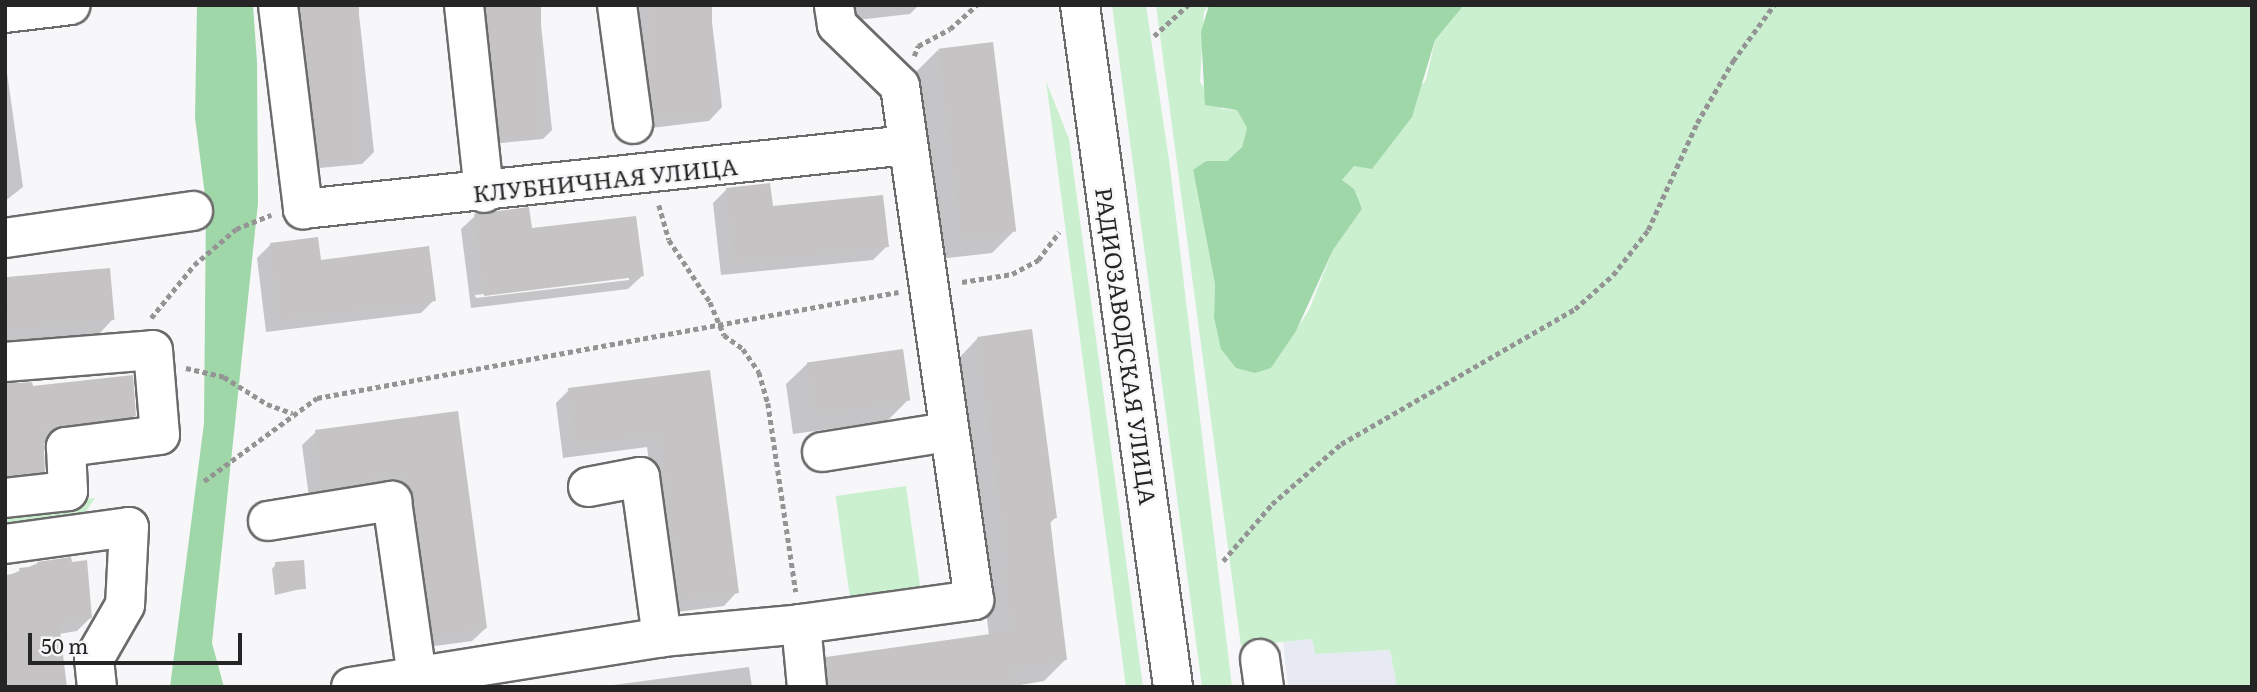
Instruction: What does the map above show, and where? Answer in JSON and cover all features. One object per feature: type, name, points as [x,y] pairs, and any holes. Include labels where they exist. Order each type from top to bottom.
[{"type":"street","points":[[5,13],[71,5]]},
{"type":"street","points":[[278,5],[303,209]]},
{"type":"street","points":[[464,5],[484,193]]},
{"type":"street","points":[[617,5],[633,124]]},
{"type":"street","points":[[351,687],[662,637],[801,624],[974,600],[925,287],[900,86],[836,24],[835,5]]},
{"type":"street","name":"РАДИОЗАВОДСКАЯ УЛИЦА","points":[[1080,5],[1173,687]]},
{"type":"street","name":"КЛУБНИЧНАЯ УЛИЦА","points":[[303,209],[484,193],[908,145]]},
{"type":"street","points":[[5,238],[192,211]]},
{"type":"street","points":[[5,362],[153,350],[160,435],[66,447],[68,491],[5,498]]},
{"type":"street","points":[[822,452],[947,432]]},
{"type":"street","points":[[588,487],[640,478],[662,637]]},
{"type":"street","points":[[268,521],[391,501],[417,677]]},
{"type":"street","points":[[5,544],[129,527],[125,604],[94,659],[97,687]]},
{"type":"street","points":[[801,624],[807,687]]},
{"type":"path","points":[[900,86],[918,46],[950,29],[977,5]]},
{"type":"path","points":[[1154,36],[1188,5]]},
{"type":"path","points":[[1223,561],[1272,504],[1341,444],[1575,309],[1614,275],[1648,230],[1697,123],[1733,61],[1774,5]]},
{"type":"path","points":[[654,174],[668,240],[720,323],[724,335],[743,349],[759,372],[768,403],[801,624]]},
{"type":"path","points":[[292,413],[224,377],[167,365],[153,350],[150,313],[194,265],[255,218],[303,209]]},
{"type":"path","points":[[204,481],[292,413],[317,398],[720,323],[1012,274],[1038,260],[1059,232]]},
{"type":"shaded area","points":[[1312,639],[1315,654],[1390,650],[1397,687],[1288,687],[1283,642]]},
{"type":"green space","points":[[197,5],[253,5],[257,62],[258,203],[212,643],[224,687],[170,687],[204,423],[206,203],[195,118]]},
{"type":"green space","points":[[1112,5],[1146,5],[1170,167],[1232,687],[1202,687]]},
{"type":"green space","points":[[1156,5],[1209,5],[1204,12],[1200,82],[1222,109],[1237,110],[1247,128],[1242,147],[1227,161],[1206,161],[1193,171],[1215,284],[1214,317],[1271,368],[1309,310],[1333,250],[1362,209],[1342,180],[1426,80],[1435,40],[1464,5],[2252,5],[2252,687],[1397,687],[1390,650],[1315,654],[1312,639],[1241,646]]},
{"type":"green space","points":[[1209,5],[1464,5],[1435,40],[1412,117],[1372,169],[1354,166],[1342,180],[1354,189],[1362,209],[1333,250],[1296,331],[1271,368],[1255,373],[1236,368],[1221,349],[1214,317],[1215,284],[1193,170],[1206,161],[1227,161],[1242,147],[1247,128],[1237,110],[1205,105],[1201,32]]},
{"type":"green space","points":[[1046,81],[1069,139],[1143,687],[1126,687]]},
{"type":"green space","points":[[906,486],[920,586],[850,596],[836,496]]},
{"type":"green space","points":[[95,498],[83,516],[5,529],[5,506]]},
{"type":"building","points":[[303,5],[359,5],[359,160],[303,160]]},
{"type":"building","points":[[486,5],[541,5],[541,137],[486,137]]},
{"type":"building","points":[[650,5],[712,5],[712,116],[650,116]]},
{"type":"building","points":[[993,42],[1016,232],[962,238],[938,49]]},
{"type":"building","points":[[770,183],[773,206],[883,195],[889,247],[734,263],[726,188]]},
{"type":"building","points":[[529,207],[532,228],[636,216],[644,276],[484,296],[474,214]]},
{"type":"building","points":[[318,237],[321,260],[429,246],[436,301],[279,320],[270,243]]},
{"type":"building","points":[[110,268],[115,320],[9,329],[5,277]]},
{"type":"building","points":[[1032,329],[1057,518],[1050,519],[1067,660],[1011,667],[1014,685],[999,687],[829,687],[826,657],[1012,631],[1004,566],[1008,565],[977,337]]},
{"type":"building","points":[[903,349],[910,400],[814,414],[807,362]]},
{"type":"building","points":[[710,370],[739,593],[682,600],[660,434],[575,445],[568,388]]},
{"type":"building","points":[[133,375],[136,416],[43,430],[45,472],[5,476],[5,384],[32,382],[33,386]]},
{"type":"building","points":[[458,411],[487,628],[433,635],[407,474],[322,485],[315,430]]},
{"type":"building","points":[[71,557],[72,562],[87,560],[92,618],[59,623],[67,687],[9,687],[5,575],[20,573],[19,568],[38,566],[37,562]]},
{"type":"building","points":[[304,560],[306,589],[277,591],[275,562]]}]
